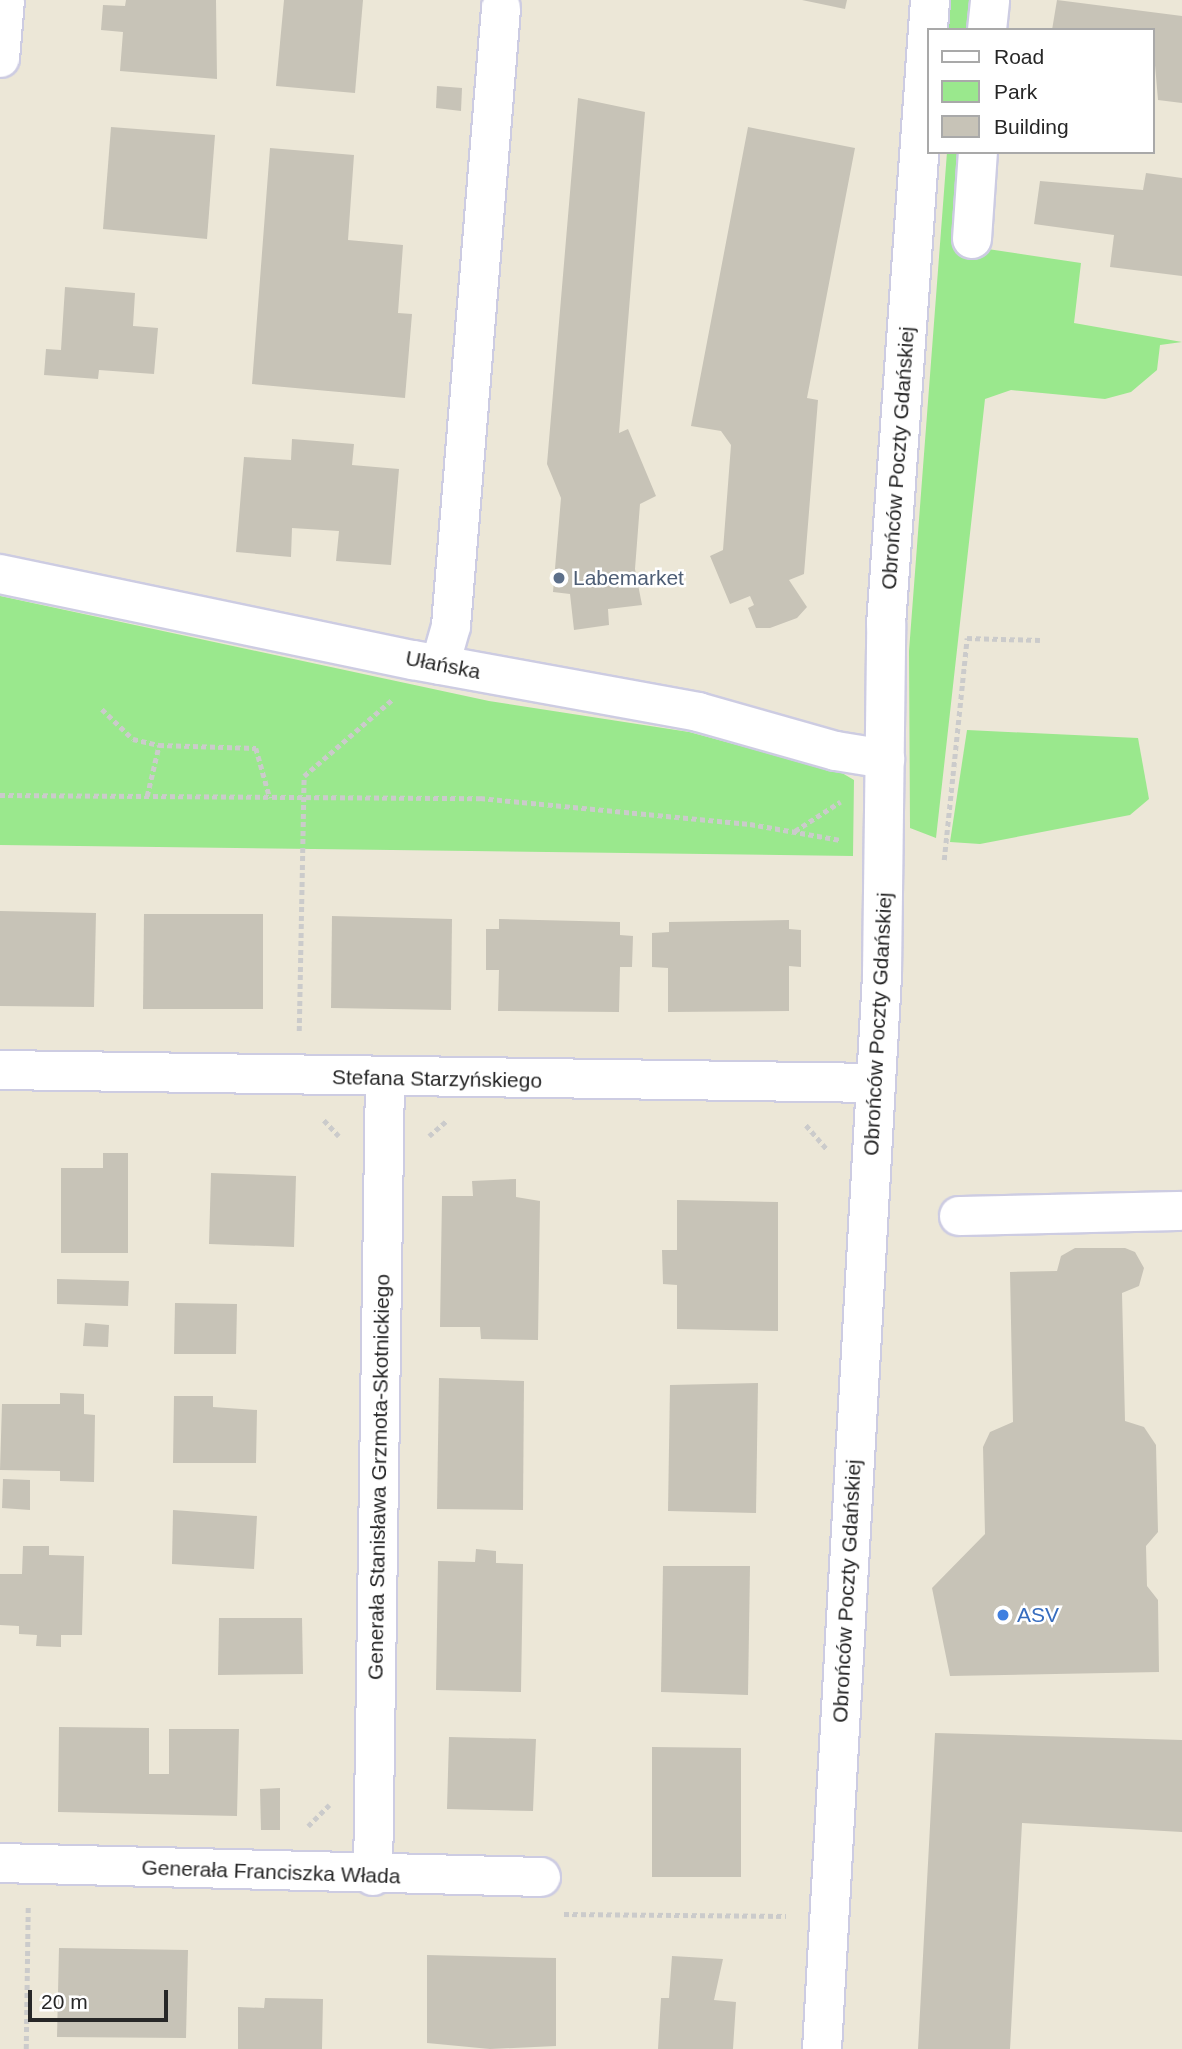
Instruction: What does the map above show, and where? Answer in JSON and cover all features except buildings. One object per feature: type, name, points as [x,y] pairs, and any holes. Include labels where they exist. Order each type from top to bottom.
[{"type":"street","points":[[0,58],[5,0]]},
{"type":"street","name":"Obrońców Poczty Gdańskiej","points":[[928,28],[930,0]]},
{"type":"street","points":[[988,28],[990,0]]},
{"type":"street","points":[[426,663],[451,625],[501,8]]},
{"type":"street","name":"Obrońców Poczty Gdańskiej","points":[[822,2049],[887,843],[873,757],[886,625],[926,57]]},
{"type":"street","points":[[972,239],[978,154]]},
{"type":"street","name":"Ułańska","points":[[0,574],[426,663],[698,712],[873,757]]},
{"type":"street","name":"Stefana Starzyńskiego","points":[[0,1070],[298,1077],[874,1083]]},
{"type":"street","name":"Generała Stanisława Grzmota-Skotnickiego","points":[[373,1876],[385,1078]]},
{"type":"street","points":[[959,1216],[1181,1211]]},
{"type":"street","name":"Generała Franciszka Włada","points":[[15,1863],[373,1876],[549,1890]]},
{"type":"path","points":[[944,860],[967,638],[1040,640]]},
{"type":"path","points":[[347,1148],[334,1127],[299,1107],[300,799],[304,776],[406,688],[426,663]]},
{"type":"path","points":[[102,709],[133,739],[159,745],[256,748],[270,798]]},
{"type":"path","points":[[147,796],[159,745]]},
{"type":"path","points":[[794,832],[862,788],[873,757]]},
{"type":"path","points":[[0,795],[300,799],[480,798],[887,843]]},
{"type":"path","points":[[422,1146],[436,1128]]},
{"type":"path","points":[[298,1833],[335,1797]]},
{"type":"path","points":[[15,1863],[26,2049]]},
{"type":"path","points":[[549,1890],[557,1914]]},
{"type":"path","points":[[581,1915],[829,1916]]},
{"type":"green space","points":[[948,0],[972,0],[970,28],[945,28]]},
{"type":"green space","points":[[947,154],[961,154],[954,244],[1081,263],[1074,323],[1182,342],[1160,345],[1157,370],[1131,392],[1105,399],[1011,390],[985,399],[936,838],[910,828],[909,651]]},
{"type":"green space","points":[[0,596],[489,701],[689,732],[842,773],[854,780],[853,856],[0,845]]},
{"type":"green space","points":[[967,730],[1138,738],[1149,799],[1130,815],[980,844],[950,842]]},
{"type":"place","name":"Labemarket","points":[[559,578]]},
{"type":"place","name":"ASV","points":[[1003,1615]]}]
